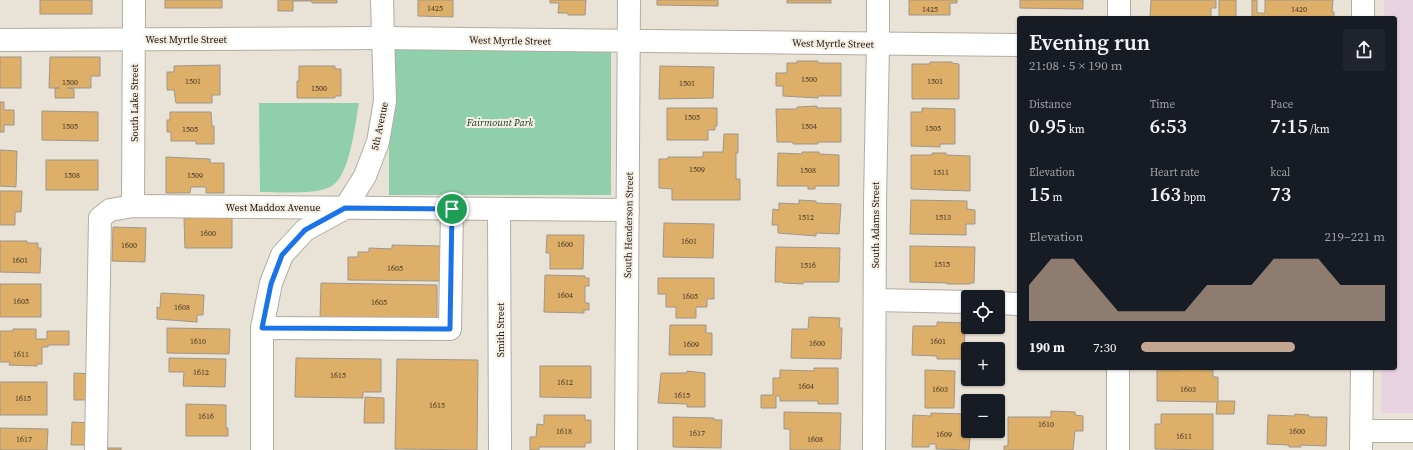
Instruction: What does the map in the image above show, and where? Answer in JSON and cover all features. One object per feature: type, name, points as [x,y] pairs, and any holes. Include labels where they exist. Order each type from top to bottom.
[{"type":"street","name":"South Lake Street","points":[[133,206],[134,0]]},
{"type":"street","name":"5th Avenue","points":[[262,450],[262,328],[271,284],[282,255],[305,230],[345,208],[365,176],[378,142],[385,101],[382,0]]},
{"type":"street","name":"South Henderson Street","points":[[626,450],[629,0]]},
{"type":"street","name":"South Adams Street","points":[[874,450],[875,202],[878,0]]},
{"type":"street","points":[[1119,0],[1119,16]]},
{"type":"street","points":[[1362,16],[1363,0]]},
{"type":"street","name":"West Myrtle Street","points":[[0,40],[382,38],[1017,45]]},
{"type":"street","name":"West Maddox Avenue","points":[[96,450],[100,218],[110,210],[133,206],[628,210]]},
{"type":"street","points":[[262,328],[450,329],[452,209]]},
{"type":"street","name":"Smith Street","points":[[499,209],[500,450]]},
{"type":"street","points":[[875,300],[961,302]]},
{"type":"street","points":[[1005,303],[1017,304]]},
{"type":"street","points":[[1118,370],[1118,450]]},
{"type":"street","points":[[1362,370],[1362,441],[1413,431]]},
{"type":"shaded area","points":[[1384,0],[1413,0],[1413,413],[1381,413],[1382,370],[1397,370],[1397,16],[1384,16]]},
{"type":"green space","name":"Fairmount Park","points":[[389,49],[611,49],[611,195],[389,195]]},
{"type":"green space","points":[[259,103],[359,103],[347,162],[337,182],[323,190],[260,192]]},
{"type":"building","points":[[40,0],[92,0],[92,14],[40,14]]},
{"type":"building","points":[[165,0],[222,0],[222,8],[165,8]]},
{"type":"building","points":[[278,0],[337,0],[337,3],[293,1],[293,11],[278,11]]},
{"type":"building","points":[[418,0],[453,0],[453,17],[418,16]]},
{"type":"building","points":[[550,0],[586,0],[585,15],[568,15],[568,13],[558,13],[559,3],[550,3]]},
{"type":"building","points":[[657,0],[718,0],[718,6],[657,5]]},
{"type":"building","points":[[787,0],[831,0],[831,3],[787,3]]},
{"type":"building","points":[[909,0],[957,0],[957,3],[950,3],[950,15],[909,15]]},
{"type":"building","points":[[1020,0],[1083,0],[1083,9],[1020,8]]},
{"type":"building","points":[[1151,0],[1216,0],[1216,8],[1211,8],[1211,16],[1150,16]]},
{"type":"building","points":[[1219,0],[1236,0],[1236,16],[1219,16]]},
{"type":"building","points":[[1252,0],[1257,0],[1257,13],[1265,13],[1265,0],[1333,0],[1332,12],[1334,12],[1334,16],[1252,16]]},
{"type":"building","points":[[0,57],[21,57],[21,88],[0,88]]},
{"type":"building","points":[[50,57],[100,57],[100,76],[91,76],[91,88],[67,88],[74,89],[74,98],[55,98],[55,88],[49,88]]},
{"type":"building","points":[[797,61],[841,63],[841,96],[818,96],[818,98],[783,96],[783,86],[776,86],[776,73],[787,73],[787,63],[797,63]]},
{"type":"building","points":[[930,62],[952,62],[959,64],[959,99],[912,99],[912,64],[930,64]]},
{"type":"building","points":[[220,65],[220,95],[212,95],[212,103],[176,103],[174,90],[167,90],[167,72],[174,72],[174,66]]},
{"type":"building","points":[[299,66],[335,66],[335,69],[341,69],[341,96],[335,96],[335,98],[297,98]]},
{"type":"building","points":[[660,66],[714,67],[713,98],[659,99]]},
{"type":"building","points":[[0,102],[4,102],[4,110],[14,110],[14,125],[4,125],[4,132],[0,132]]},
{"type":"building","points":[[817,106],[817,108],[841,108],[841,142],[793,144],[793,142],[777,142],[776,109],[797,109],[797,107]]},
{"type":"building","points":[[667,108],[717,108],[717,126],[715,126],[715,130],[708,130],[708,140],[667,140]]},
{"type":"building","points":[[922,108],[955,109],[955,144],[940,144],[940,147],[911,146],[911,112],[922,112]]},
{"type":"building","points":[[42,111],[98,112],[98,141],[42,140]]},
{"type":"building","points":[[170,112],[211,112],[212,126],[214,126],[214,144],[196,144],[196,141],[171,141],[171,132],[167,132],[167,120],[170,120]]},
{"type":"building","points":[[724,134],[738,134],[736,179],[740,179],[740,200],[672,200],[672,189],[659,188],[659,159],[668,159],[668,157],[703,157],[703,152],[723,152]]},
{"type":"building","points":[[0,150],[17,151],[16,187],[0,186]]},
{"type":"building","points":[[802,152],[819,152],[819,154],[839,155],[839,186],[815,186],[815,189],[808,189],[808,186],[777,186],[778,153],[802,154]]},
{"type":"building","points":[[932,153],[970,156],[970,191],[911,189],[911,155],[932,155]]},
{"type":"building","points":[[166,157],[210,159],[210,163],[224,163],[224,193],[206,193],[206,187],[191,187],[190,193],[166,193]]},
{"type":"building","points":[[46,160],[98,160],[98,190],[46,190]]},
{"type":"building","points":[[0,191],[22,191],[21,212],[15,212],[15,225],[0,225]]},
{"type":"building","points":[[799,200],[816,201],[816,203],[841,204],[839,234],[816,233],[816,236],[778,233],[778,225],[772,225],[773,209],[779,210],[779,203],[799,204]]},
{"type":"building","points":[[911,200],[967,201],[967,209],[975,210],[975,224],[966,224],[966,235],[910,234]]},
{"type":"building","points":[[184,218],[232,218],[232,248],[185,248]]},
{"type":"building","points":[[664,223],[714,224],[713,258],[663,257]]},
{"type":"building","points":[[113,227],[146,228],[145,262],[112,261]]},
{"type":"building","points":[[547,235],[584,235],[583,269],[550,269],[550,253],[546,253]]},
{"type":"building","points":[[0,241],[27,241],[27,243],[38,243],[38,248],[41,248],[40,273],[0,272]]},
{"type":"building","points":[[392,245],[441,246],[441,281],[348,280],[348,257],[358,257],[358,252],[369,252],[369,248],[392,249]]},
{"type":"building","points":[[910,246],[975,247],[974,283],[947,284],[910,282]]},
{"type":"building","points":[[776,247],[840,248],[839,282],[803,282],[803,284],[775,282]]},
{"type":"building","points":[[545,275],[585,276],[585,278],[589,278],[589,286],[585,286],[585,303],[589,303],[589,310],[584,310],[584,313],[544,312]]},
{"type":"building","points":[[658,278],[714,278],[714,299],[707,299],[707,307],[696,307],[696,318],[676,318],[676,307],[666,307],[666,294],[658,294]]},
{"type":"building","points":[[321,283],[437,285],[437,320],[320,319]]},
{"type":"building","points":[[0,284],[41,284],[41,317],[0,317]]},
{"type":"building","points":[[161,293],[204,295],[203,315],[197,315],[197,322],[157,319],[157,307],[160,308]]},
{"type":"building","points":[[809,317],[840,318],[839,328],[842,328],[841,359],[791,358],[792,329],[808,329]]},
{"type":"building","points":[[937,322],[961,323],[961,334],[965,334],[964,342],[961,342],[961,359],[937,359],[937,356],[912,355],[913,326],[937,326]]},
{"type":"building","points":[[670,325],[706,325],[706,333],[712,333],[712,355],[669,355]]},
{"type":"building","points":[[167,328],[230,329],[229,354],[167,353]]},
{"type":"building","points":[[13,329],[36,329],[36,339],[47,339],[47,331],[69,331],[69,345],[48,345],[48,347],[42,347],[42,364],[37,364],[37,366],[9,365],[10,362],[0,362],[0,331],[13,331]]},
{"type":"building","points":[[169,358],[226,359],[225,387],[183,386],[184,372],[169,372]]},
{"type":"building","points":[[296,358],[381,359],[381,392],[363,392],[363,398],[295,397]]},
{"type":"building","points":[[397,359],[478,360],[477,450],[395,449]]},
{"type":"building","points":[[540,366],[591,366],[591,398],[540,397]]},
{"type":"building","points":[[814,368],[838,368],[838,404],[818,404],[818,401],[780,401],[780,396],[776,396],[776,408],[761,408],[761,395],[773,395],[773,378],[780,378],[780,370],[814,371]]},
{"type":"building","points":[[925,370],[955,371],[954,408],[925,408]]},
{"type":"building","points":[[1157,370],[1213,370],[1213,377],[1218,377],[1218,401],[1235,401],[1234,414],[1216,414],[1217,402],[1157,401]]},
{"type":"building","points":[[687,371],[705,373],[705,407],[687,407],[687,404],[658,403],[661,373],[687,373]]},
{"type":"building","points":[[74,373],[93,374],[93,400],[74,400]]},
{"type":"building","points":[[0,382],[47,382],[47,415],[0,415]]},
{"type":"building","points":[[365,397],[384,398],[384,423],[364,423]]},
{"type":"building","points":[[186,404],[226,405],[226,428],[228,428],[228,436],[186,436]]},
{"type":"building","points":[[1051,411],[1075,412],[1075,415],[1083,416],[1083,431],[1075,431],[1073,450],[1004,450],[1004,446],[1008,446],[1008,417],[1051,417]]},
{"type":"building","points":[[784,412],[841,413],[840,450],[790,450],[790,429],[784,429]]},
{"type":"building","points":[[931,413],[961,414],[961,438],[970,438],[969,450],[936,449],[936,444],[929,444],[929,447],[912,447],[913,415],[931,416]]},
{"type":"building","points":[[1161,414],[1213,414],[1213,450],[1155,449],[1155,424],[1161,424]]},
{"type":"building","points":[[1295,414],[1309,415],[1309,417],[1327,417],[1326,446],[1301,445],[1301,447],[1289,447],[1289,445],[1267,444],[1268,415],[1294,416]]},
{"type":"building","points":[[544,415],[585,415],[585,420],[591,420],[591,443],[585,443],[585,447],[539,447],[539,450],[530,450],[530,437],[536,437],[537,424],[544,425]]},
{"type":"building","points":[[673,417],[714,418],[714,420],[722,420],[721,448],[673,447]]},
{"type":"building","points":[[72,422],[92,423],[91,445],[71,445]]},
{"type":"building","points":[[0,428],[48,429],[47,450],[0,450]]},
{"type":"building","points":[[108,448],[121,448],[121,450],[108,450]]},
{"type":"route","points":[[345,208],[452,209],[450,329],[262,328],[271,284],[282,255],[305,230],[345,208]]}]
